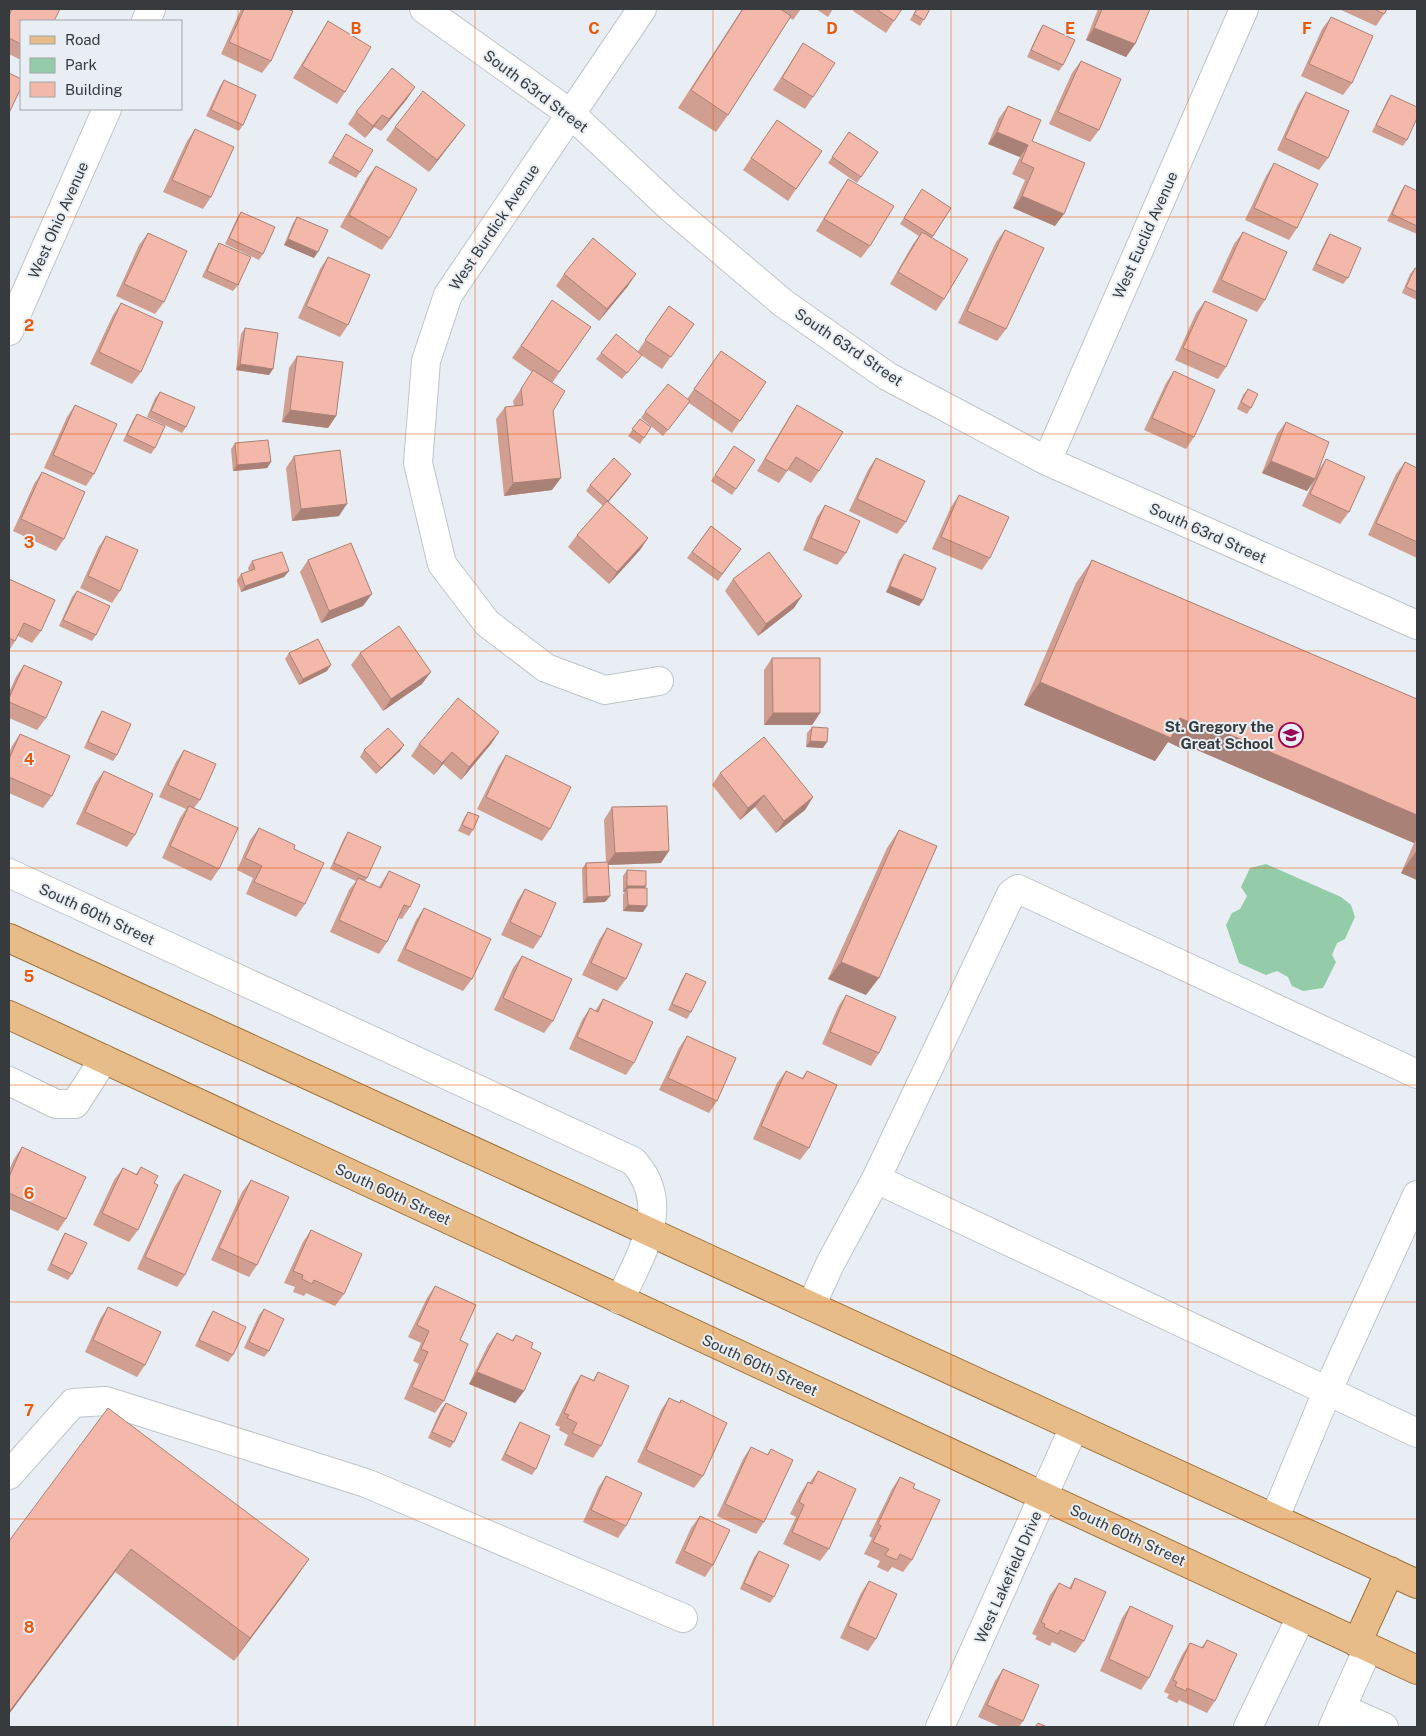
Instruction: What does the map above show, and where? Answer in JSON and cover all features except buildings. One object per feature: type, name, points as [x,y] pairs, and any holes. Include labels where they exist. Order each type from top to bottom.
[{"type":"main road","points":[[9,938],[1417,1584]]},
{"type":"main road","name":"South 60th Street","points":[[9,1014],[1417,1670]]},
{"type":"main road","points":[[1363,1645],[1390,1571]]},
{"type":"street","name":"South 63rd Street","points":[[424,9],[571,114],[671,208],[784,302],[887,376],[1047,461],[1417,625]]},
{"type":"street","name":"West Burdick Avenue","points":[[642,9],[448,295],[426,361],[418,463],[442,564],[486,623],[546,668],[605,690],[659,681]]},
{"type":"street","name":"West Euclid Avenue","points":[[1047,461],[1244,9]]},
{"type":"street","name":"West Ohio Avenue","points":[[9,331],[107,110]]},
{"type":"street","name":"South 60th Street","points":[[9,873],[634,1161],[645,1174],[654,1200],[650,1232],[620,1300]]},
{"type":"street","points":[[812,1306],[830,1264],[876,1179],[1011,894],[1018,889],[1417,1074]]},
{"type":"street","points":[[9,1081],[56,1104],[76,1104],[104,1059]]},
{"type":"street","points":[[876,1179],[1417,1433]]},
{"type":"street","points":[[1274,1517],[1327,1392],[1417,1195]]},
{"type":"street","points":[[9,1474],[73,1403],[106,1401],[366,1483],[683,1618]]},
{"type":"street","name":"West Lakefield Drive","points":[[940,1727],[1074,1427]]},
{"type":"street","points":[[1248,1727],[1301,1617]]},
{"type":"street","points":[[1363,1645],[1337,1718],[1384,1727]]},
{"type":"green space","points":[[1266,864],[1341,897],[1351,905],[1355,917],[1345,939],[1337,943],[1332,955],[1336,962],[1323,988],[1303,991],[1292,986],[1288,977],[1277,971],[1266,975],[1239,963],[1226,925],[1232,913],[1240,909],[1247,896],[1241,887],[1250,868]]},
{"type":"place","name":"St. Gregory the Great School","points":[[1291,735]]}]
